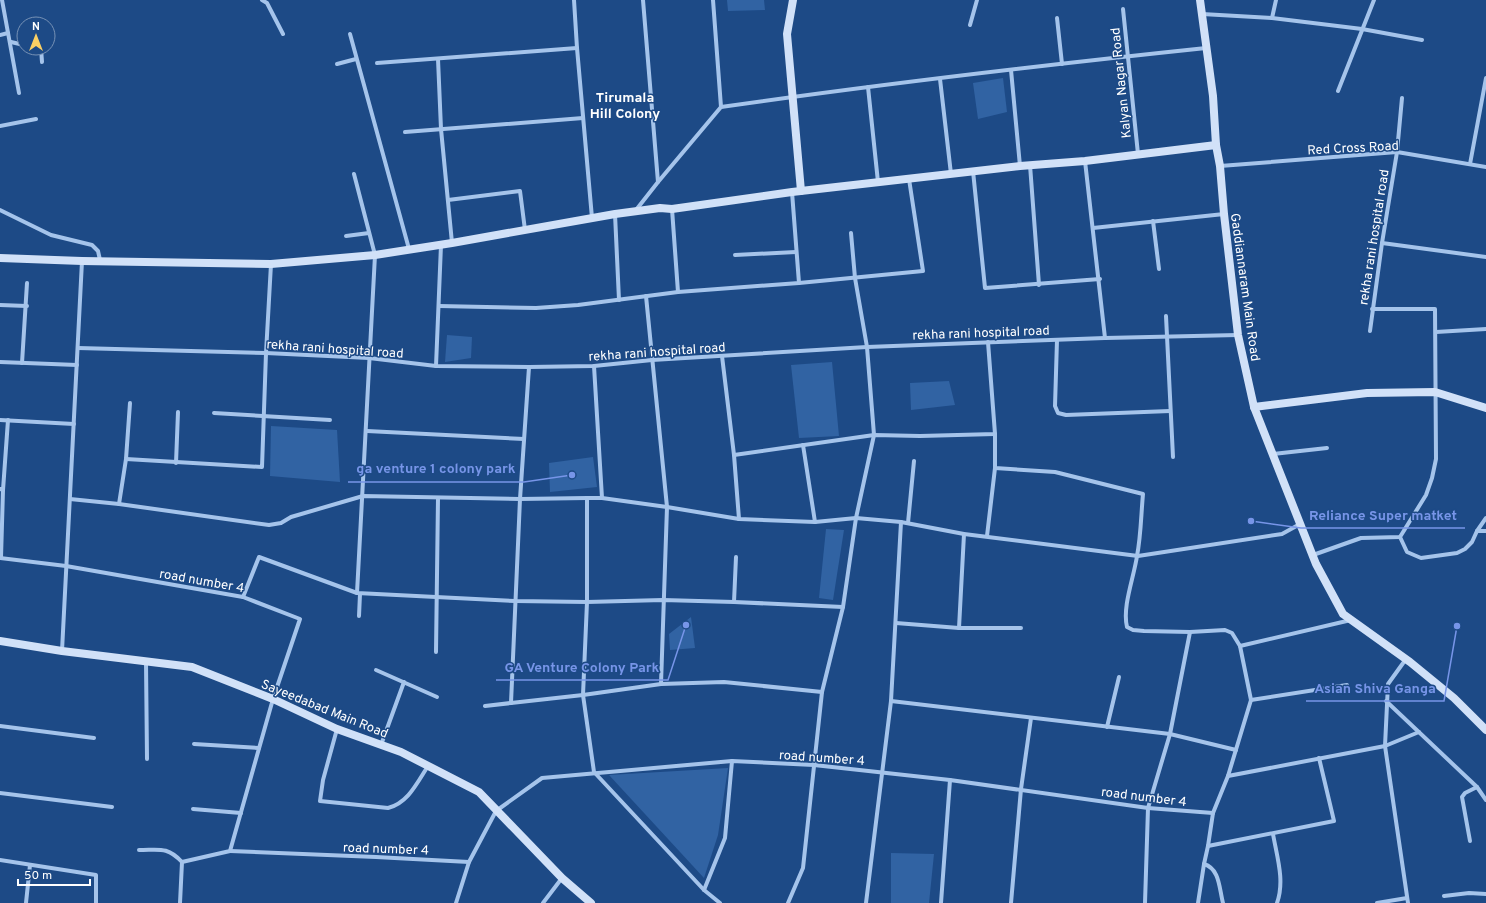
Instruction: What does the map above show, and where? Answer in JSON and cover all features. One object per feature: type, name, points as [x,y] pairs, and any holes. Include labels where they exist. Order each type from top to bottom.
[{"type":"street","points":[[2,0],[19,93]]},
{"type":"street","points":[[262,0],[267,3],[283,34]]},
{"type":"street","points":[[574,0],[592,218]]},
{"type":"street","points":[[643,0],[658,182]]},
{"type":"street","points":[[713,0],[721,107]]},
{"type":"street","points":[[793,0],[787,34],[801,191]]},
{"type":"street","points":[[970,25],[977,0]]},
{"type":"street","name":"Gaddiannaram Main Road","points":[[1200,0],[1213,96],[1216,145],[1220,166],[1238,335],[1254,408],[1312,555],[1343,614],[1406,659],[1454,698],[1486,730]]},
{"type":"street","points":[[1272,18],[1276,0]]},
{"type":"street","points":[[1338,91],[1374,0]]},
{"type":"street","name":"Kalyan Nagar Road","points":[[1122,9],[1138,154]]},
{"type":"street","points":[[1202,14],[1272,18],[1362,29],[1422,40]]},
{"type":"street","points":[[1057,18],[1062,64]]},
{"type":"street","points":[[0,35],[8,33]]},
{"type":"street","points":[[350,34],[409,249]]},
{"type":"street","points":[[10,42],[16,43]]},
{"type":"street","points":[[377,63],[577,48]]},
{"type":"street","points":[[634,212],[721,107],[868,87],[1206,48]]},
{"type":"street","points":[[42,56],[42,62]]},
{"type":"street","points":[[337,64],[356,59]]},
{"type":"street","points":[[438,59],[442,129],[452,243]]},
{"type":"street","points":[[1011,70],[1020,166]]},
{"type":"street","points":[[1470,164],[1486,78]]},
{"type":"street","points":[[940,79],[951,174]]},
{"type":"street","points":[[868,87],[878,182]]},
{"type":"street","name":"rekha rani hospital road","points":[[1370,331],[1372,309],[1397,152],[1402,98]]},
{"type":"street","points":[[405,132],[583,118]]},
{"type":"street","points":[[0,126],[36,119]]},
{"type":"street","points":[[0,258],[271,264],[375,255],[441,245],[615,214],[660,208],[672,209],[792,192],[909,178],[1030,165],[1085,161],[1216,145]]},
{"type":"street","name":"Red Cross Road","points":[[1220,166],[1397,152],[1486,167]]},
{"type":"street","points":[[1085,161],[1106,338]]},
{"type":"street","points":[[1030,165],[1039,285]]},
{"type":"street","points":[[973,171],[985,288],[1039,285],[1100,279]]},
{"type":"street","points":[[354,174],[375,255],[369,358],[359,616]]},
{"type":"street","points":[[439,306],[536,308],[578,306],[678,292],[799,283],[923,271],[909,178]]},
{"type":"street","points":[[448,200],[520,191],[525,230]]},
{"type":"street","points":[[792,192],[799,283]]},
{"type":"street","points":[[672,209],[678,292]]},
{"type":"street","points":[[0,210],[51,235],[92,245],[98,251],[100,260]]},
{"type":"street","points":[[615,214],[619,300]]},
{"type":"street","points":[[1094,228],[1224,214]]},
{"type":"street","points":[[1153,221],[1159,269]]},
{"type":"street","points":[[346,236],[369,233]]},
{"type":"street","points":[[788,903],[803,868],[822,692],[843,607],[856,518],[874,435],[867,347],[855,278],[851,233]]},
{"type":"street","points":[[1382,243],[1486,258]]},
{"type":"street","points":[[436,366],[441,245]]},
{"type":"street","points":[[735,255],[796,252]]},
{"type":"street","points":[[62,651],[82,261]]},
{"type":"street","points":[[126,459],[262,467],[271,264]]},
{"type":"street","points":[[22,363],[27,306],[27,283]]},
{"type":"street","points":[[646,296],[667,507],[662,684]]},
{"type":"street","points":[[0,304],[27,306]]},
{"type":"street","points":[[1372,309],[1434,308],[1436,311],[1436,459],[1432,478],[1426,495],[1400,537]]},
{"type":"street","points":[[1166,316],[1173,457]]},
{"type":"street","points":[[1436,332],[1486,329]]},
{"type":"street","name":"rekha rani hospital road","points":[[78,348],[266,353],[369,358],[436,366],[529,367],[594,366],[652,360],[867,347],[1106,338],[1238,335]]},
{"type":"street","points":[[1057,340],[1055,406],[1058,413],[1170,411]]},
{"type":"street","points":[[987,536],[995,468],[995,434],[988,342]]},
{"type":"street","points":[[722,356],[734,455],[739,519]]},
{"type":"street","points":[[0,362],[77,365]]},
{"type":"street","points":[[594,366],[602,498]]},
{"type":"street","points":[[511,702],[520,499],[529,367]]},
{"type":"street","points":[[1254,408],[1367,393],[1435,392],[1486,408]]},
{"type":"street","points":[[119,504],[126,459],[130,403]]},
{"type":"street","points":[[176,463],[178,412]]},
{"type":"street","points":[[214,413],[330,420]]},
{"type":"street","points":[[0,420],[74,424]]},
{"type":"street","points":[[1,558],[2,490],[8,420]]},
{"type":"street","points":[[367,430],[524,438]]},
{"type":"street","points":[[734,455],[874,435],[920,436],[995,434]]},
{"type":"street","points":[[803,445],[815,522]]},
{"type":"street","points":[[1273,454],[1327,448]]},
{"type":"street","points":[[908,523],[914,461]]},
{"type":"street","points":[[995,468],[1056,472],[1143,494],[1138,556],[1128,604],[1126,621],[1127,627],[1133,630],[1144,631],[1190,632],[1225,630],[1235,636],[1240,646],[1251,700],[1228,776],[1213,814],[1198,903]]},
{"type":"street","points":[[70,499],[119,504],[269,526],[363,496],[520,499],[602,498],[739,519],[815,522],[856,518],[900,522],[964,534],[1138,556],[1282,534],[1300,523]]},
{"type":"street","points":[[436,652],[438,498]]},
{"type":"street","points":[[587,498],[587,602],[583,695],[594,772],[704,890],[720,903]]},
{"type":"street","points":[[1400,537],[1407,552],[1421,558],[1457,553],[1465,549],[1472,542],[1477,531],[1486,518]]},
{"type":"street","points":[[866,903],[891,701],[900,522]]},
{"type":"street","points":[[1477,531],[1486,531]]},
{"type":"street","points":[[959,628],[964,534]]},
{"type":"street","points":[[1312,555],[1360,538],[1400,537]]},
{"type":"street","points":[[243,597],[259,557],[359,593],[515,601],[587,602],[664,600],[843,607]]},
{"type":"street","points":[[734,602],[736,557]]},
{"type":"street","name":"road number 4","points":[[1,558],[66,566],[243,597],[300,619],[273,700],[230,851]]},
{"type":"street","points":[[1240,646],[1351,620]]},
{"type":"street","points":[[896,623],[959,628],[1021,628]]},
{"type":"street","points":[[1145,903],[1148,808],[1170,734],[1190,632]]},
{"type":"street","name":"Sayeedabad Main Road","points":[[0,641],[62,651],[192,667],[273,700],[337,729],[401,752],[479,792],[562,878],[591,903]]},
{"type":"street","points":[[1406,659],[1388,684],[1385,746],[1408,903]]},
{"type":"street","points":[[146,661],[147,759]]},
{"type":"street","points":[[376,670],[438,697]]},
{"type":"street","points":[[1107,727],[1118,677]]},
{"type":"street","points":[[382,745],[404,682]]},
{"type":"street","points":[[485,706],[662,684],[724,682],[822,692]]},
{"type":"street","points":[[1251,700],[1347,685]]},
{"type":"street","points":[[891,701],[1170,734],[1236,750]]},
{"type":"street","points":[[1386,701],[1477,787],[1486,800]]},
{"type":"street","points":[[1010,903],[1021,789],[1031,718]]},
{"type":"street","points":[[0,726],[94,738]]},
{"type":"street","points":[[337,729],[323,780],[320,801],[388,808],[396,806],[406,798],[428,766]]},
{"type":"street","points":[[1228,776],[1385,746],[1419,732]]},
{"type":"street","points":[[194,744],[259,748]]},
{"type":"street","points":[[1208,846],[1334,821],[1319,758]]},
{"type":"street","points":[[704,890],[725,838],[732,761]]},
{"type":"street","name":"road number 4","points":[[456,903],[469,862],[496,811],[542,778],[594,772],[732,761],[814,765],[1021,789],[1148,808],[1213,814]]},
{"type":"street","points":[[941,903],[950,780]]},
{"type":"street","points":[[1470,840],[1462,797],[1465,793],[1477,787]]},
{"type":"street","points":[[0,793],[112,807]]},
{"type":"street","points":[[193,809],[240,813]]},
{"type":"street","points":[[1273,834],[1281,882],[1280,894],[1277,903]]},
{"type":"street","points":[[139,850],[169,851],[175,854],[182,862],[180,903]]},
{"type":"street","name":"road number 4","points":[[182,862],[230,851],[376,856],[469,862]]},
{"type":"street","points":[[0,860],[96,875],[96,903]]},
{"type":"street","points":[[1204,864],[1211,866],[1216,871],[1223,903]]},
{"type":"street","points":[[26,903],[30,865]]},
{"type":"street","points":[[543,903],[562,878]]},
{"type":"street","points":[[1444,896],[1469,893],[1486,894]]},
{"type":"street","points":[[1377,903],[1407,898]]},
{"type":"shaded area","points":[[727,0],[764,0],[765,10],[728,11]]},
{"type":"shaded area","points":[[1003,78],[1007,112],[978,119],[973,83]]},
{"type":"shaded area","points":[[447,335],[472,337],[471,358],[445,362]]},
{"type":"shaded area","points":[[832,362],[839,436],[799,438],[791,365]]},
{"type":"shaded area","points":[[949,381],[955,405],[911,410],[910,383]]},
{"type":"shaded area","points":[[271,426],[337,430],[340,482],[270,476]]},
{"type":"shaded area","points":[[593,457],[597,487],[550,492],[549,463]]},
{"type":"shaded area","points":[[826,529],[844,530],[833,600],[819,598]]},
{"type":"shaded area","points":[[691,617],[695,648],[670,650],[669,634]]},
{"type":"shaded area","points":[[728,768],[718,835],[704,878],[609,775]]},
{"type":"shaded area","points":[[891,853],[934,854],[929,903],[891,903]]},
{"type":"place","name":"ga venture 1 colony park","points":[[572,475]]},
{"type":"place","name":"Reliance Super matket","points":[[1251,521]]},
{"type":"place","name":"GA Venture Colony Park","points":[[686,625]]},
{"type":"place","name":"Asian Shiva Ganga","points":[[1457,626]]},
{"type":"district","name":"Tirumala Hill Colony","points":[[625,106]]}]
